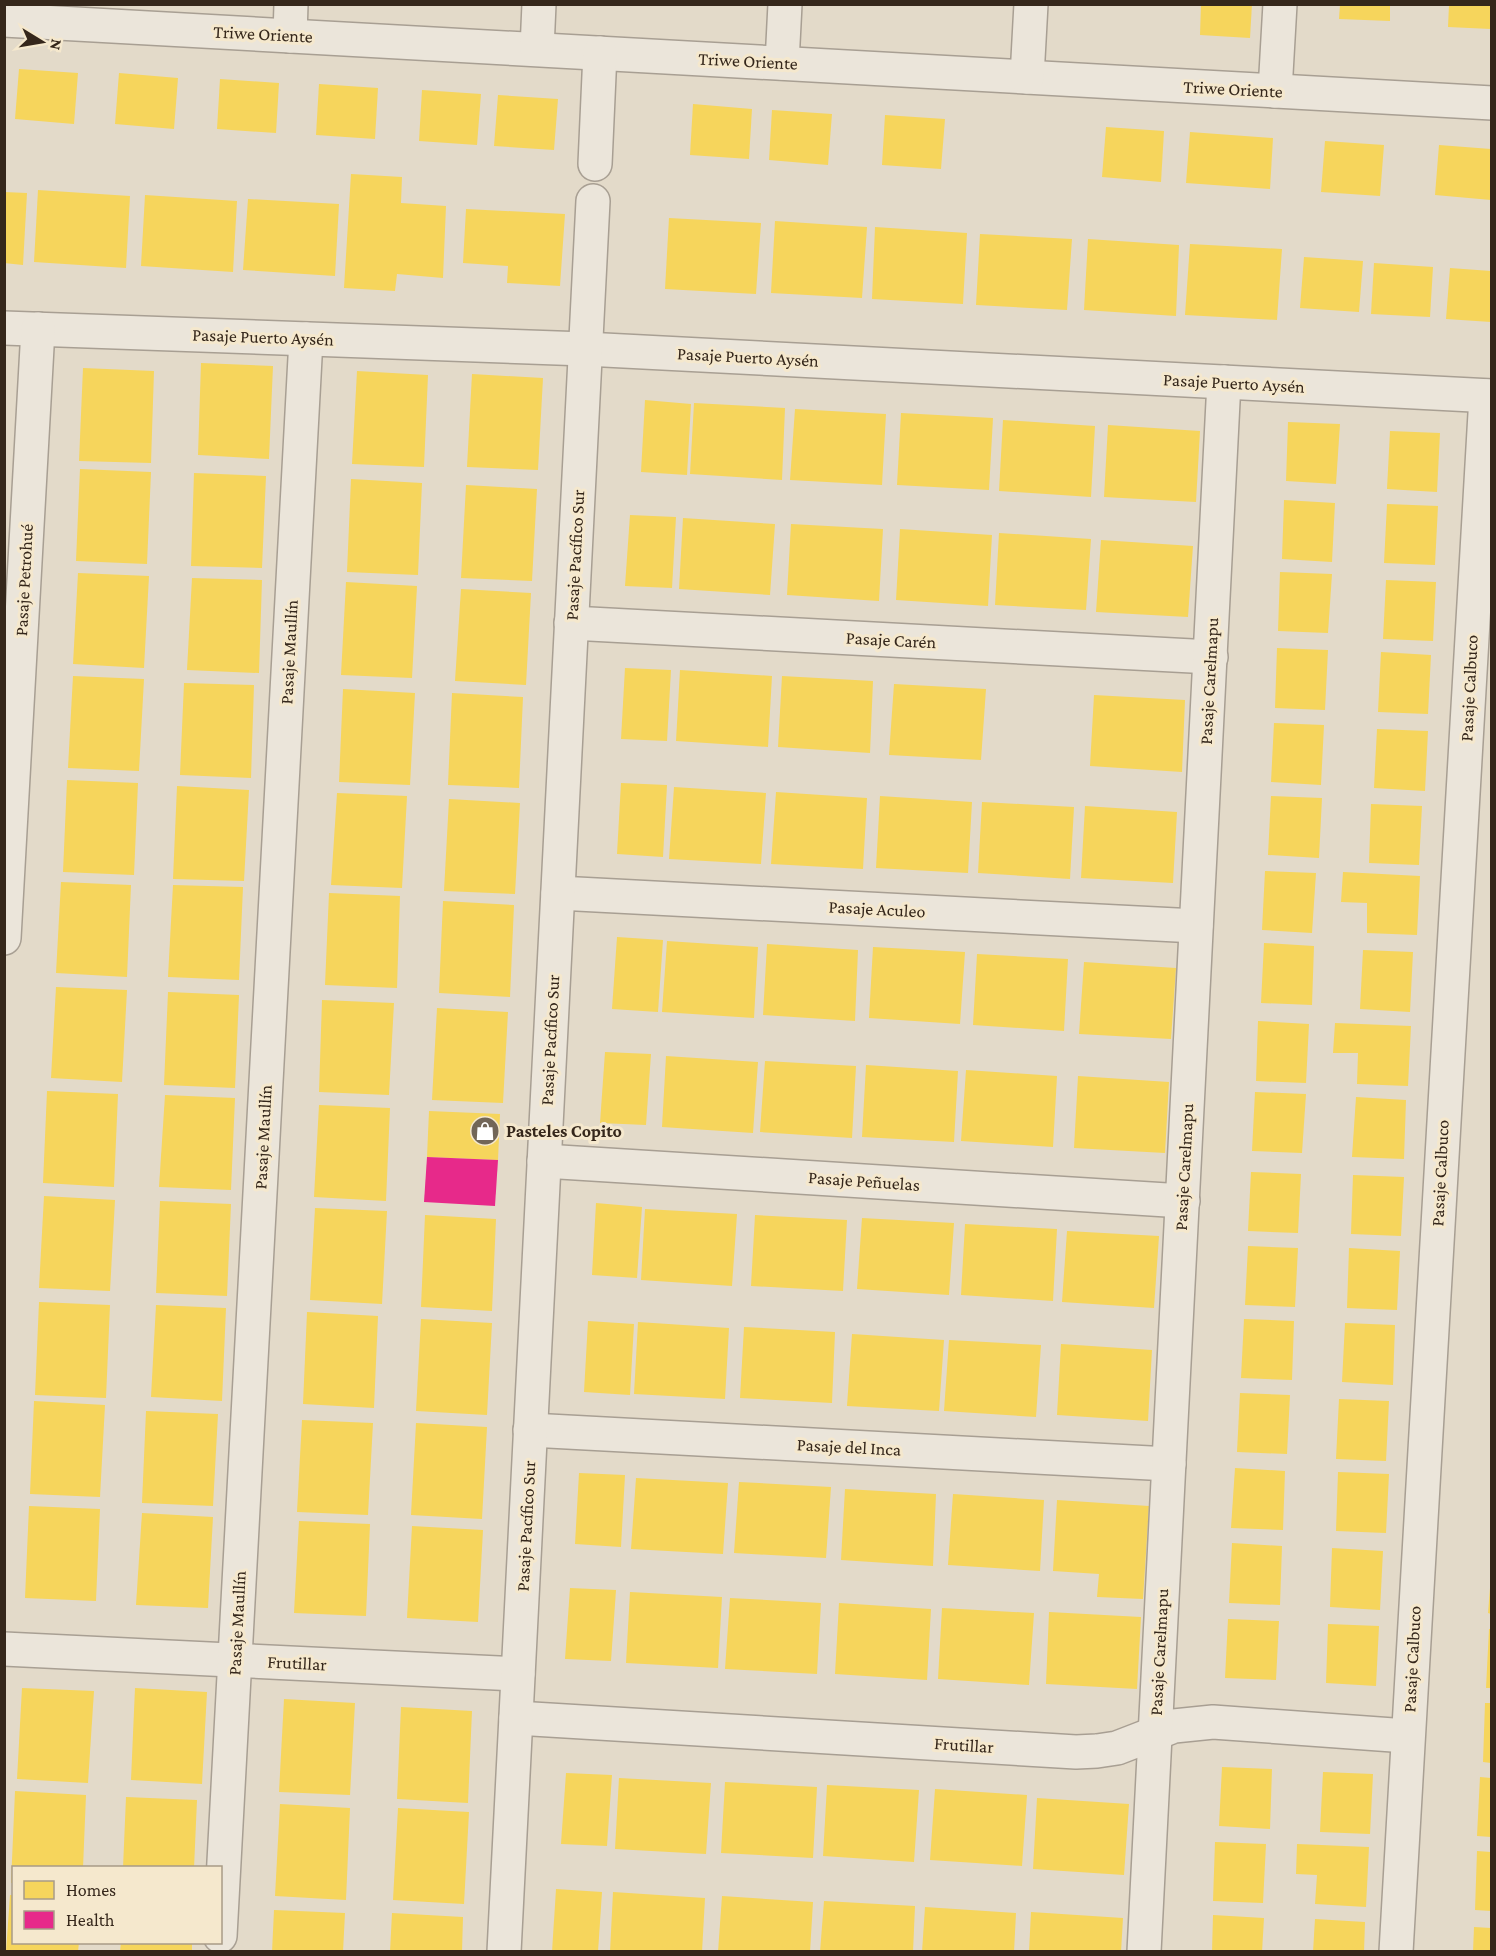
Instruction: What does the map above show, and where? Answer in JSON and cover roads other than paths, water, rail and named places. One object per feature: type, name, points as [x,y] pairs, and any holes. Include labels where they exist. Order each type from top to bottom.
[{"type":"street","points":[[537,49],[539,4]]},
{"type":"street","points":[[782,63],[785,4]]},
{"type":"street","points":[[1027,77],[1031,4]]},
{"type":"street","points":[[1275,91],[1280,4]]},
{"type":"street","name":"Triwe Oriente","points":[[4,20],[44,13],[290,20],[537,49],[1491,103]]},
{"type":"street","points":[[595,164],[600,53]]},
{"type":"street","name":"Pasaje Pacífico Sur","points":[[504,1952],[593,201]]},
{"type":"street","name":"Pasaje Puerto Aysén","points":[[4,328],[585,349],[1489,396]]},
{"type":"street","name":"Pasaje Petrohué","points":[[4,938],[38,329]]},
{"type":"street","name":"Pasaje Maullín","points":[[222,1902],[306,339]]},
{"type":"street","name":"Pasaje Carelmapu","points":[[1144,1952],[1224,382]]},
{"type":"street","name":"Pasaje Calbuco","points":[[1396,1952],[1407,1736],[1489,396]]},
{"type":"street","name":"Pasaje Carén","points":[[571,623],[1211,657]]},
{"type":"street","name":"Pasaje Aculeo","points":[[558,893],[1196,926]]},
{"type":"street","name":"Pasaje Peñuelas","points":[[544,1161],[1183,1201]]},
{"type":"street","name":"Pasaje del Inca","points":[[530,1430],[1168,1464]]},
{"type":"street","name":"Frutillar","points":[[4,1649],[518,1674]]},
{"type":"street","name":"Frutillar","points":[[516,1718],[1076,1752],[1097,1752],[1117,1748],[1174,1726],[1213,1722],[1407,1736]]},
{"type":"place","name":"Pasteles Copito","points":[[485,1131]]}]
